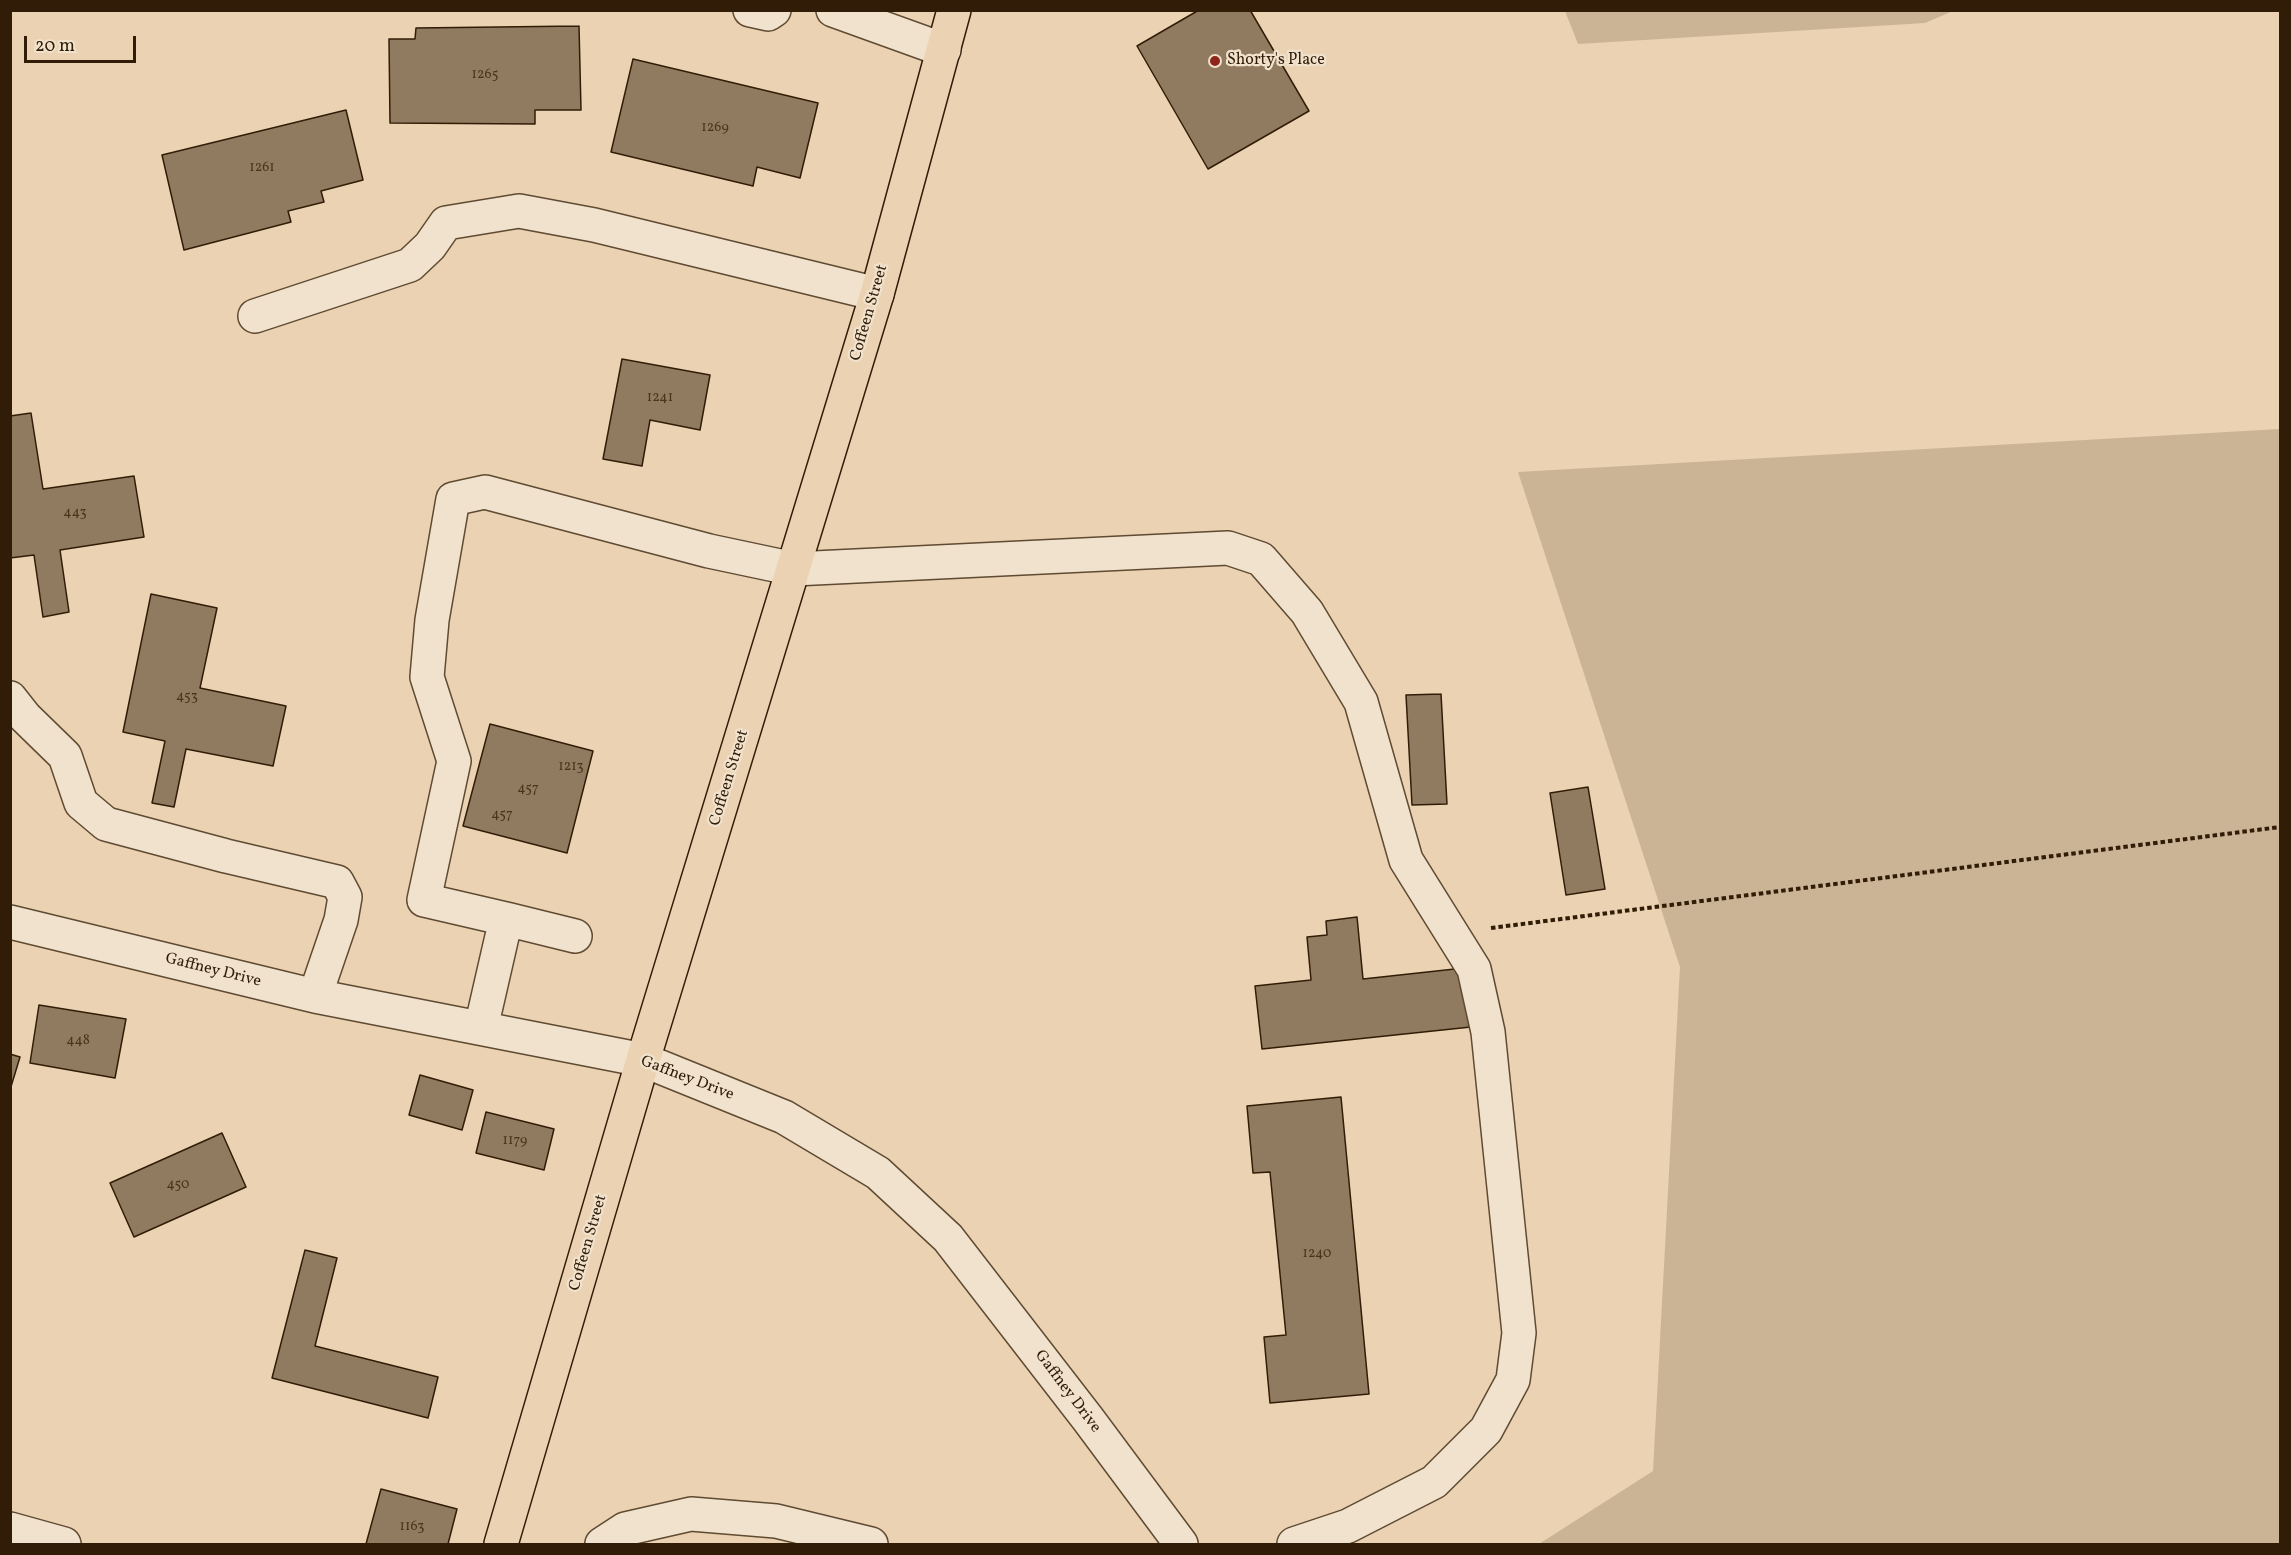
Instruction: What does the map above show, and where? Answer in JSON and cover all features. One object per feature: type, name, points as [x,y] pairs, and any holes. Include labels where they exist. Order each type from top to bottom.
[{"type":"main road","name":"Coffeen Street","points":[[501,1545],[643,1060],[877,294],[954,10]]},
{"type":"street","points":[[750,10],[768,14],[774,10]]},
{"type":"street","points":[[850,13],[944,50]]},
{"type":"street","points":[[255,316],[410,265],[430,246],[446,223],[519,211],[594,225],[877,294]]},
{"type":"street","points":[[575,936],[424,900],[454,761],[427,677],[432,620],[453,499],[485,492],[537,508],[709,551],[794,569],[1228,548],[1261,559],[1307,612],[1361,702],[1406,860],[1474,969],[1488,1032],[1519,1333],[1513,1380],[1486,1430],[1434,1482],[1348,1526],[1294,1545]]},
{"type":"street","points":[[10,698],[25,717],[65,756],[81,803],[106,824],[226,856],[337,882],[345,897],[341,920],[315,996]]},
{"type":"street","points":[[481,1028],[506,919]]},
{"type":"street","name":"Gaffney Drive","points":[[10,922],[315,996],[643,1060],[784,1117],[878,1173],[948,1238],[1088,1419],[1181,1545]]},
{"type":"street","points":[[602,1545],[625,1528],[691,1514],[776,1521],[871,1545]]},
{"type":"street","points":[[10,1529],[64,1545]]},
{"type":"path","points":[[1452,933],[2280,827]]},
{"type":"shaded area","points":[[1565,11],[1953,11],[1925,23],[1578,44]]},
{"type":"shaded area","points":[[2280,429],[2280,1544],[1539,1544],[1653,1471],[1680,967],[1518,472]]},
{"type":"building","points":[[1199,10],[1250,10],[1309,111],[1208,169],[1137,46]]},
{"type":"building","points":[[579,26],[581,110],[535,110],[535,124],[390,123],[389,39],[415,39],[416,28]]},
{"type":"building","points":[[633,59],[818,103],[800,178],[757,167],[753,186],[611,152]]},
{"type":"building","points":[[346,110],[363,180],[321,191],[324,202],[288,211],[291,222],[184,250],[162,155]]},
{"type":"building","points":[[622,359],[710,375],[700,430],[650,420],[642,466],[603,459]]},
{"type":"building","points":[[31,413],[43,489],[134,476],[144,537],[60,550],[69,612],[43,617],[34,555],[10,558],[10,416]]},
{"type":"building","points":[[151,594],[217,608],[200,688],[286,706],[273,766],[186,749],[174,807],[152,803],[165,741],[123,732]]},
{"type":"building","points":[[1441,694],[1447,804],[1412,805],[1406,695]]},
{"type":"building","points":[[490,724],[593,751],[567,853],[463,826]]},
{"type":"building","points":[[1588,787],[1605,889],[1566,895],[1550,793]]},
{"type":"building","points":[[1357,917],[1363,979],[1464,968],[1471,1027],[1262,1049],[1255,986],[1311,980],[1307,937],[1327,935],[1326,921]]},
{"type":"building","points":[[39,1005],[126,1019],[115,1078],[30,1063]]},
{"type":"building","points":[[10,1054],[20,1057],[10,1090]]},
{"type":"building","points":[[420,1075],[473,1090],[462,1130],[409,1115]]},
{"type":"building","points":[[1341,1097],[1369,1394],[1270,1403],[1264,1337],[1286,1335],[1270,1172],[1253,1173],[1247,1106]]},
{"type":"building","points":[[486,1112],[554,1129],[544,1170],[476,1153]]},
{"type":"building","points":[[222,1133],[246,1187],[134,1237],[110,1183]]},
{"type":"building","points":[[305,1250],[337,1258],[315,1346],[438,1377],[428,1418],[272,1378]]},
{"type":"building","points":[[381,1489],[457,1509],[448,1544],[366,1544]]},
{"type":"place","name":"Shorty's Place","points":[[1215,61]]}]
